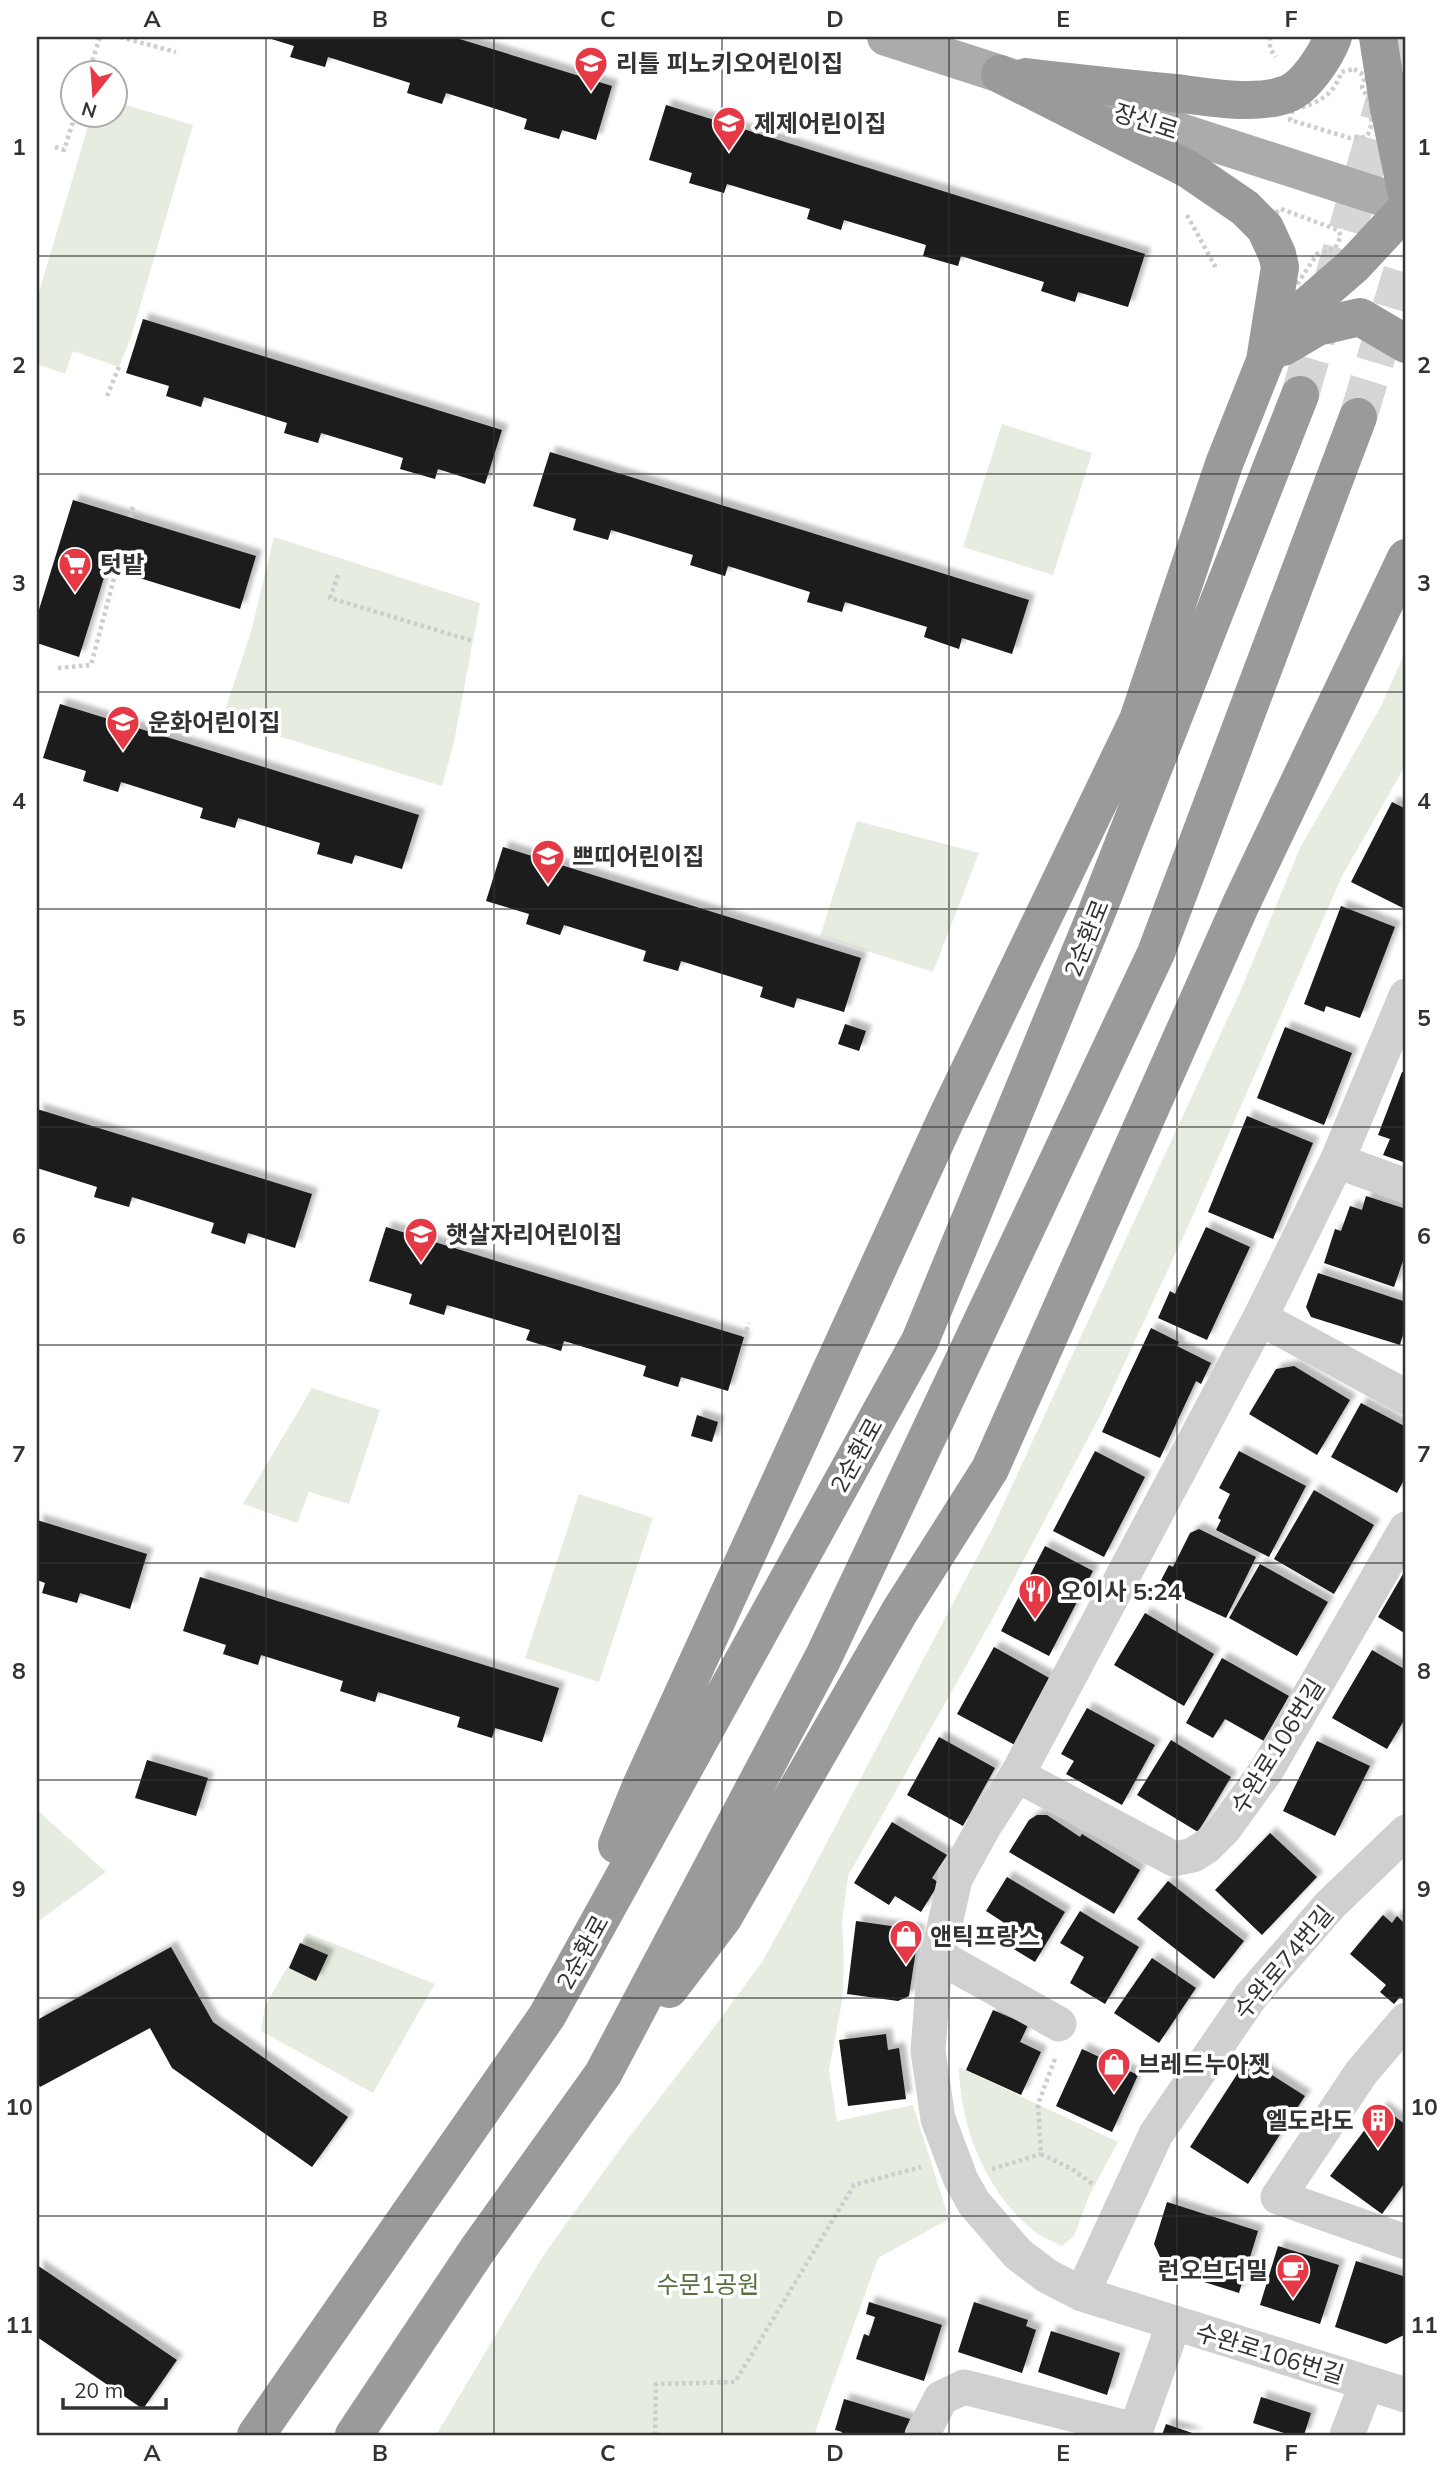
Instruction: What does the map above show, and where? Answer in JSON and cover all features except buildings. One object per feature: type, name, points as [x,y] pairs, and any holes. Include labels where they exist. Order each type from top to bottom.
[{"type":"highway","points":[[999,74],[1205,97],[1264,100],[1290,93],[1312,73],[1333,37]]},
{"type":"highway","points":[[1378,37],[1406,190]]},
{"type":"highway","points":[[1402,37],[1406,44]]},
{"type":"highway","points":[[999,74],[1188,169],[1245,208],[1265,228],[1280,267],[1265,361]]},
{"type":"highway","points":[[547,2016],[641,1786],[947,1118],[1138,720],[1224,464],[1265,361],[1293,318],[1353,266],[1406,207]]},
{"type":"highway","points":[[1265,361],[1292,340],[1317,327],[1360,317],[1406,344]]},
{"type":"highway","name":"2순환로","points":[[256,2435],[547,2016],[920,1341],[1096,914],[1300,395]]},
{"type":"highway","points":[[603,2074],[822,1658],[1156,953],[1358,417]]},
{"type":"highway","points":[[354,2435],[478,2249],[603,2074],[723,1918],[900,1611],[990,1469],[1241,904],[1406,558]]},
{"type":"main road","name":"장신로","points":[[886,37],[1406,207]]},
{"type":"street","name":"수완로106번길","points":[[1406,996],[1337,1161],[1260,1318],[1017,1775],[955,1879],[934,1973],[928,2051],[938,2119],[956,2169],[974,2203],[1018,2254],[1046,2276],[1082,2294],[1406,2395]]},
{"type":"street","points":[[1337,1161],[1406,1185]]},
{"type":"street","points":[[1260,1318],[1406,1397]]},
{"type":"street","name":"수완로106번길","points":[[1017,1775],[1174,1859],[1193,1855],[1207,1846],[1224,1829],[1266,1771],[1406,1529]]},
{"type":"street","name":"수완로74번길","points":[[1082,2294],[1156,2134],[1251,1996],[1330,1905],[1406,1832]]},
{"type":"street","points":[[938,1956],[1059,2024]]},
{"type":"street","points":[[1406,2020],[1361,2073],[1278,2197],[1406,2242]]},
{"type":"street","name":"수완로106번길","points":[[922,2435],[941,2398],[964,2387],[1134,2433],[1174,2323]]},
{"type":"street","name":"수완로106번길","points":[[1347,2435],[1367,2383]]},
{"type":"path","points":[[93,60],[100,37]]},
{"type":"path","points":[[120,37],[176,52]]},
{"type":"path","points":[[1270,37],[1270,49]]},
{"type":"path","points":[[1354,69],[1361,73],[1364,80],[1362,89],[1368,100],[1373,123],[1366,137],[1350,138],[1290,120],[1293,109],[1311,105],[1330,93],[1338,83],[1341,72],[1354,69]]},
{"type":"path","points":[[55,147],[64,150],[70,130]]},
{"type":"path","points":[[1187,215],[1216,268]]},
{"type":"path","points":[[107,396],[119,367]]},
{"type":"path","points":[[130,517],[133,508]]},
{"type":"path","points":[[58,668],[91,665],[116,571]]},
{"type":"path","points":[[338,575],[330,598],[473,641]]},
{"type":"path","points":[[744,1337],[749,1323]]},
{"type":"path","points":[[1041,2154],[1038,2104],[1064,2034],[1059,2024]]},
{"type":"path","points":[[655,2435],[656,2384],[735,2382],[855,2185],[956,2169],[985,2170],[1041,2154],[1072,2169],[1122,2206]]},
{"type":"green space","points":[[130,106],[193,125],[131,337],[119,367],[73,351],[65,374],[37,364],[37,299],[87,130],[130,130]]},
{"type":"green space","points":[[1002,424],[1092,453],[1053,575],[963,547]]},
{"type":"green space","points":[[274,537],[480,603],[454,742],[442,786],[222,719],[251,632]]},
{"type":"green space","name":"수문1공원","points":[[1406,650],[1406,758],[1401,773],[1343,874],[1190,1222],[1101,1414],[994,1616],[848,1876],[842,1923],[842,2001],[829,2070],[837,2121],[913,2105],[949,2219],[878,2258],[814,2435],[436,2435],[543,2256],[620,2149],[762,1962],[796,1901],[992,1529],[1240,992],[1300,848],[1380,708]]},
{"type":"green space","points":[[857,821],[979,853],[933,972],[820,936]]},
{"type":"green space","points":[[312,1388],[380,1410],[349,1504],[309,1492],[297,1523],[243,1504]]},
{"type":"green space","points":[[579,1494],[653,1518],[599,1682],[525,1658]]},
{"type":"green space","points":[[37,1810],[106,1872],[37,1922]]},
{"type":"green space","points":[[307,1933],[435,1984],[373,2093],[261,2031],[265,2006]]},
{"type":"green space","points":[[959,2067],[1118,2142],[1088,2198],[1074,2236],[1062,2246],[1043,2237],[1016,2215],[989,2178],[970,2135],[964,2112]]},
{"type":"tunnel","points":[[1300,395],[1403,37]]},
{"type":"tunnel","points":[[1358,417],[1406,259]]},
{"type":"place","name":"리틀 피노키오어린이집","points":[[591,93]]},
{"type":"place","name":"제제어린이집","points":[[729,153]]},
{"type":"place","name":"텃밭","points":[[75,594]]},
{"type":"place","name":"운화어린이집","points":[[123,752]]},
{"type":"place","name":"쁘띠어린이집","points":[[548,886]]},
{"type":"place","name":"햇살자리어린이집","points":[[421,1264]]},
{"type":"place","name":"오이사 5:24","points":[[1035,1621]]},
{"type":"place","name":"앤틱프랑스","points":[[906,1966]]},
{"type":"place","name":"브레드누아젯","points":[[1114,2094]]},
{"type":"place","name":"엘도라도","points":[[1378,2150]]},
{"type":"place","name":"런오브더밀","points":[[1293,2300]]}]
